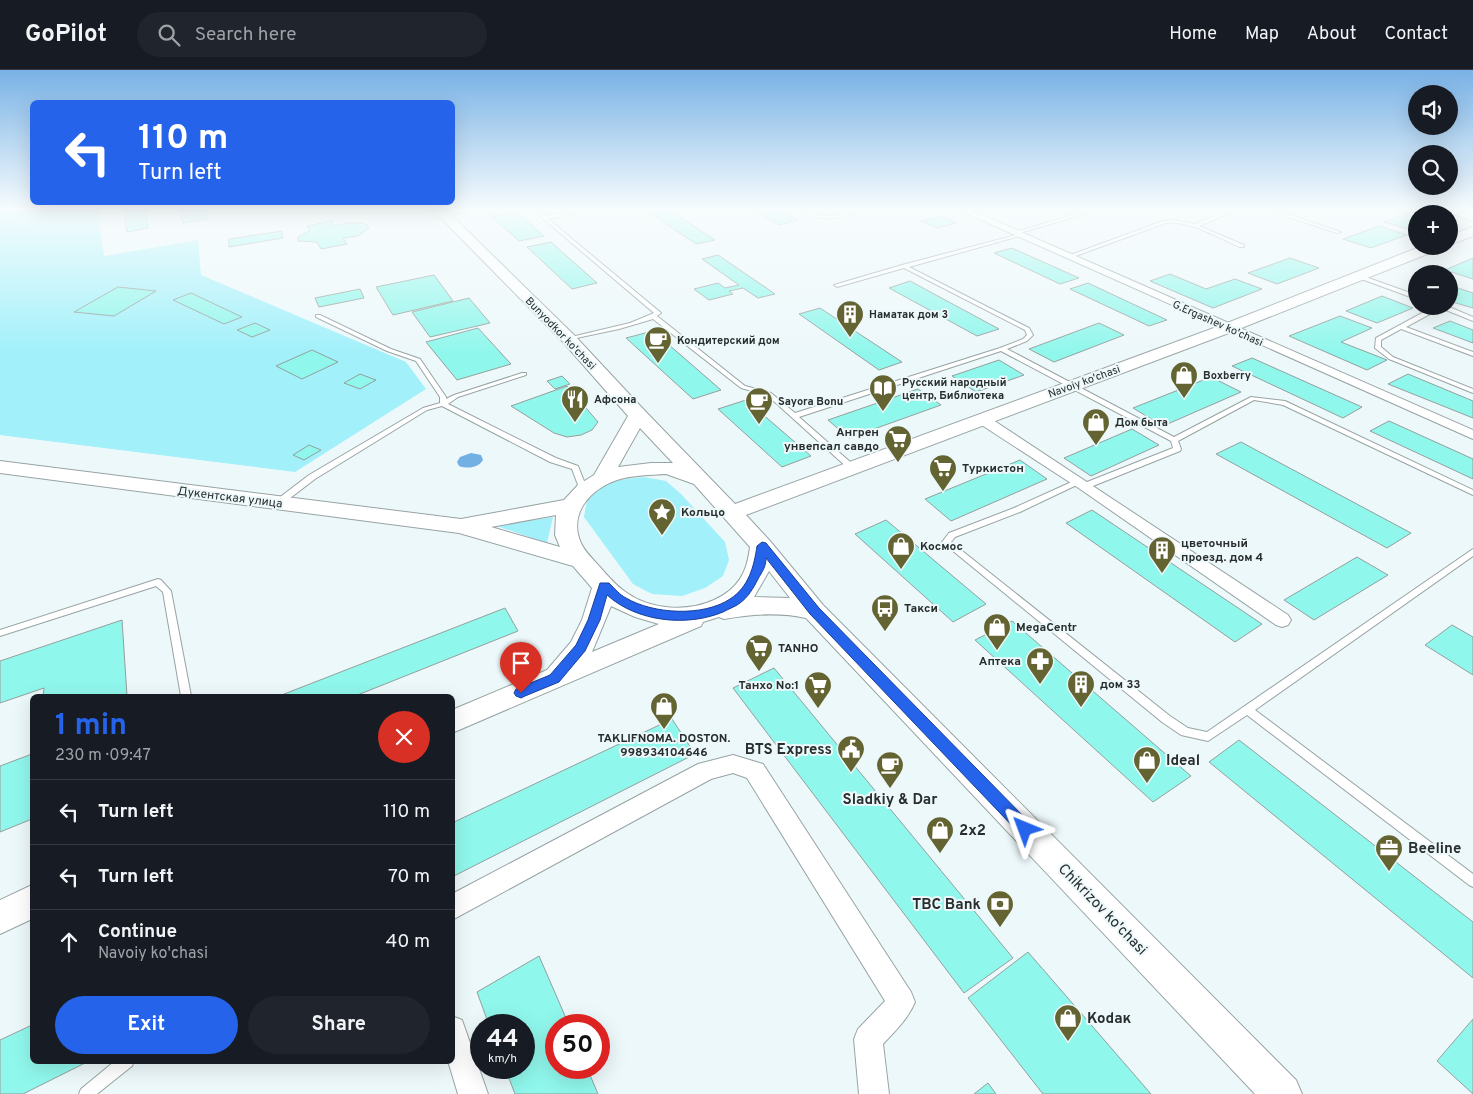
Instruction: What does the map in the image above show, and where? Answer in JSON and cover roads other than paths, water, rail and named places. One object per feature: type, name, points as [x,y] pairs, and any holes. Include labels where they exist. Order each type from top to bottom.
[{"type":"main road","name":"Bunyodkor ko'chasi","points":[[487,258],[569,339],[638,415]]},
{"type":"main road","name":"Navoiy ko'chasi","points":[[733,512],[1228,328],[1405,258]]},
{"type":"main road","points":[[455,721],[734,602],[748,589],[760,566],[762,546],[733,512],[638,415],[602,478],[576,499],[460,526]]},
{"type":"main road","name":"Дукентская улица","points":[[0,467],[460,526]]},
{"type":"main road","points":[[602,478],[640,469],[666,468],[701,480]]},
{"type":"main road","points":[[576,499],[565,529],[570,544],[580,560],[621,601],[646,611],[670,616],[754,605],[788,605],[814,611]]},
{"type":"main road","points":[[460,526],[580,560]]},
{"type":"main road","name":"Chikrizov ko'chasi","points":[[762,546],[814,611],[1282,1094]]},
{"type":"main road","points":[[555,678],[581,648],[594,620],[604,586]]},
{"type":"main road","points":[[0,916],[30,903]]},
{"type":"street","name":"G.Ergashev ko'chasi","points":[[1070,258],[1473,435]]},
{"type":"street","points":[[982,419],[1082,484],[1282,620]]},
{"type":"street","points":[[455,906],[706,771],[733,764],[755,771],[901,1002],[868,1040],[874,1094]]},
{"type":"street","points":[[455,1039],[473,1094]]},
{"type":"lane","points":[[569,339],[658,315],[657,311],[592,258]]},
{"type":"lane","points":[[837,285],[933,258]]},
{"type":"lane","points":[[794,416],[1002,349],[1025,340],[1030,335],[1026,329],[904,266]]},
{"type":"lane","points":[[1358,276],[1408,294]]},
{"type":"lane","points":[[1458,313],[1473,319]]},
{"type":"lane","points":[[1423,315],[1378,339],[1378,348],[1390,358],[1473,390]]},
{"type":"lane","points":[[318,316],[389,350],[418,360],[443,396],[443,404]]},
{"type":"lane","points":[[655,317],[743,387],[769,394],[852,468]]},
{"type":"lane","points":[[1401,327],[1473,354]]},
{"type":"lane","points":[[1002,349],[1069,387],[1174,440],[1177,449],[952,535],[946,542],[1166,719],[1185,732],[1208,737],[1473,552]]},
{"type":"lane","points":[[278,503],[312,477],[425,409],[443,404],[456,396],[524,374]]},
{"type":"lane","points":[[1174,440],[1253,398],[1284,403],[1473,493]]},
{"type":"lane","points":[[443,404],[553,460],[575,468],[576,499]]},
{"type":"lane","points":[[0,633],[158,582],[167,591],[186,694]]},
{"type":"lane","points":[[1247,709],[1473,881]]},
{"type":"lane","points":[[86,1094],[123,1064]]},
{"type":"place","name":"Наматак дом 3","points":[[850,338]]},
{"type":"place","name":"Кондитерский дом","points":[[658,364]]},
{"type":"place","name":"Boxberry","points":[[1184,399]]},
{"type":"place","name":"Русский народный центр, Библиотека","points":[[883,412]]},
{"type":"place","name":"Афсона","points":[[575,423]]},
{"type":"place","name":"Sayora Bonu","points":[[759,425]]},
{"type":"place","name":"Дом быта","points":[[1096,446]]},
{"type":"place","name":"Ангрен унвепсал савдо","points":[[898,463]]},
{"type":"place","name":"Туркистон","points":[[943,492]]},
{"type":"place","name":"Кольцо","points":[[662,536]]},
{"type":"place","name":"Космос","points":[[901,570]]},
{"type":"place","name":"цветочный проезд. дом 4","points":[[1162,574]]},
{"type":"place","name":"Такси","points":[[885,632]]},
{"type":"place","name":"MegaCentr","points":[[997,651]]},
{"type":"place","name":"TANHO","points":[[759,672]]},
{"type":"place","name":"Аптека","points":[[1040,685]]},
{"type":"place","name":"дом 33","points":[[1081,708]]},
{"type":"place","name":"Танхо No:1","points":[[818,709]]},
{"type":"place","name":"TAKLIFNOMA. DOSTON. 998934104646","points":[[664,730]]},
{"type":"place","name":"BTS Express","points":[[851,773]]},
{"type":"place","name":"Ideal","points":[[1147,784]]},
{"type":"place","name":"Sladkiy & Dar","points":[[890,789]]},
{"type":"place","name":"2х2","points":[[940,854]]},
{"type":"place","name":"Beeline","points":[[1389,872]]},
{"type":"place","name":"TBC Bank","points":[[1000,928]]},
{"type":"place","name":"Kodaк","points":[[1068,1042]]}]
